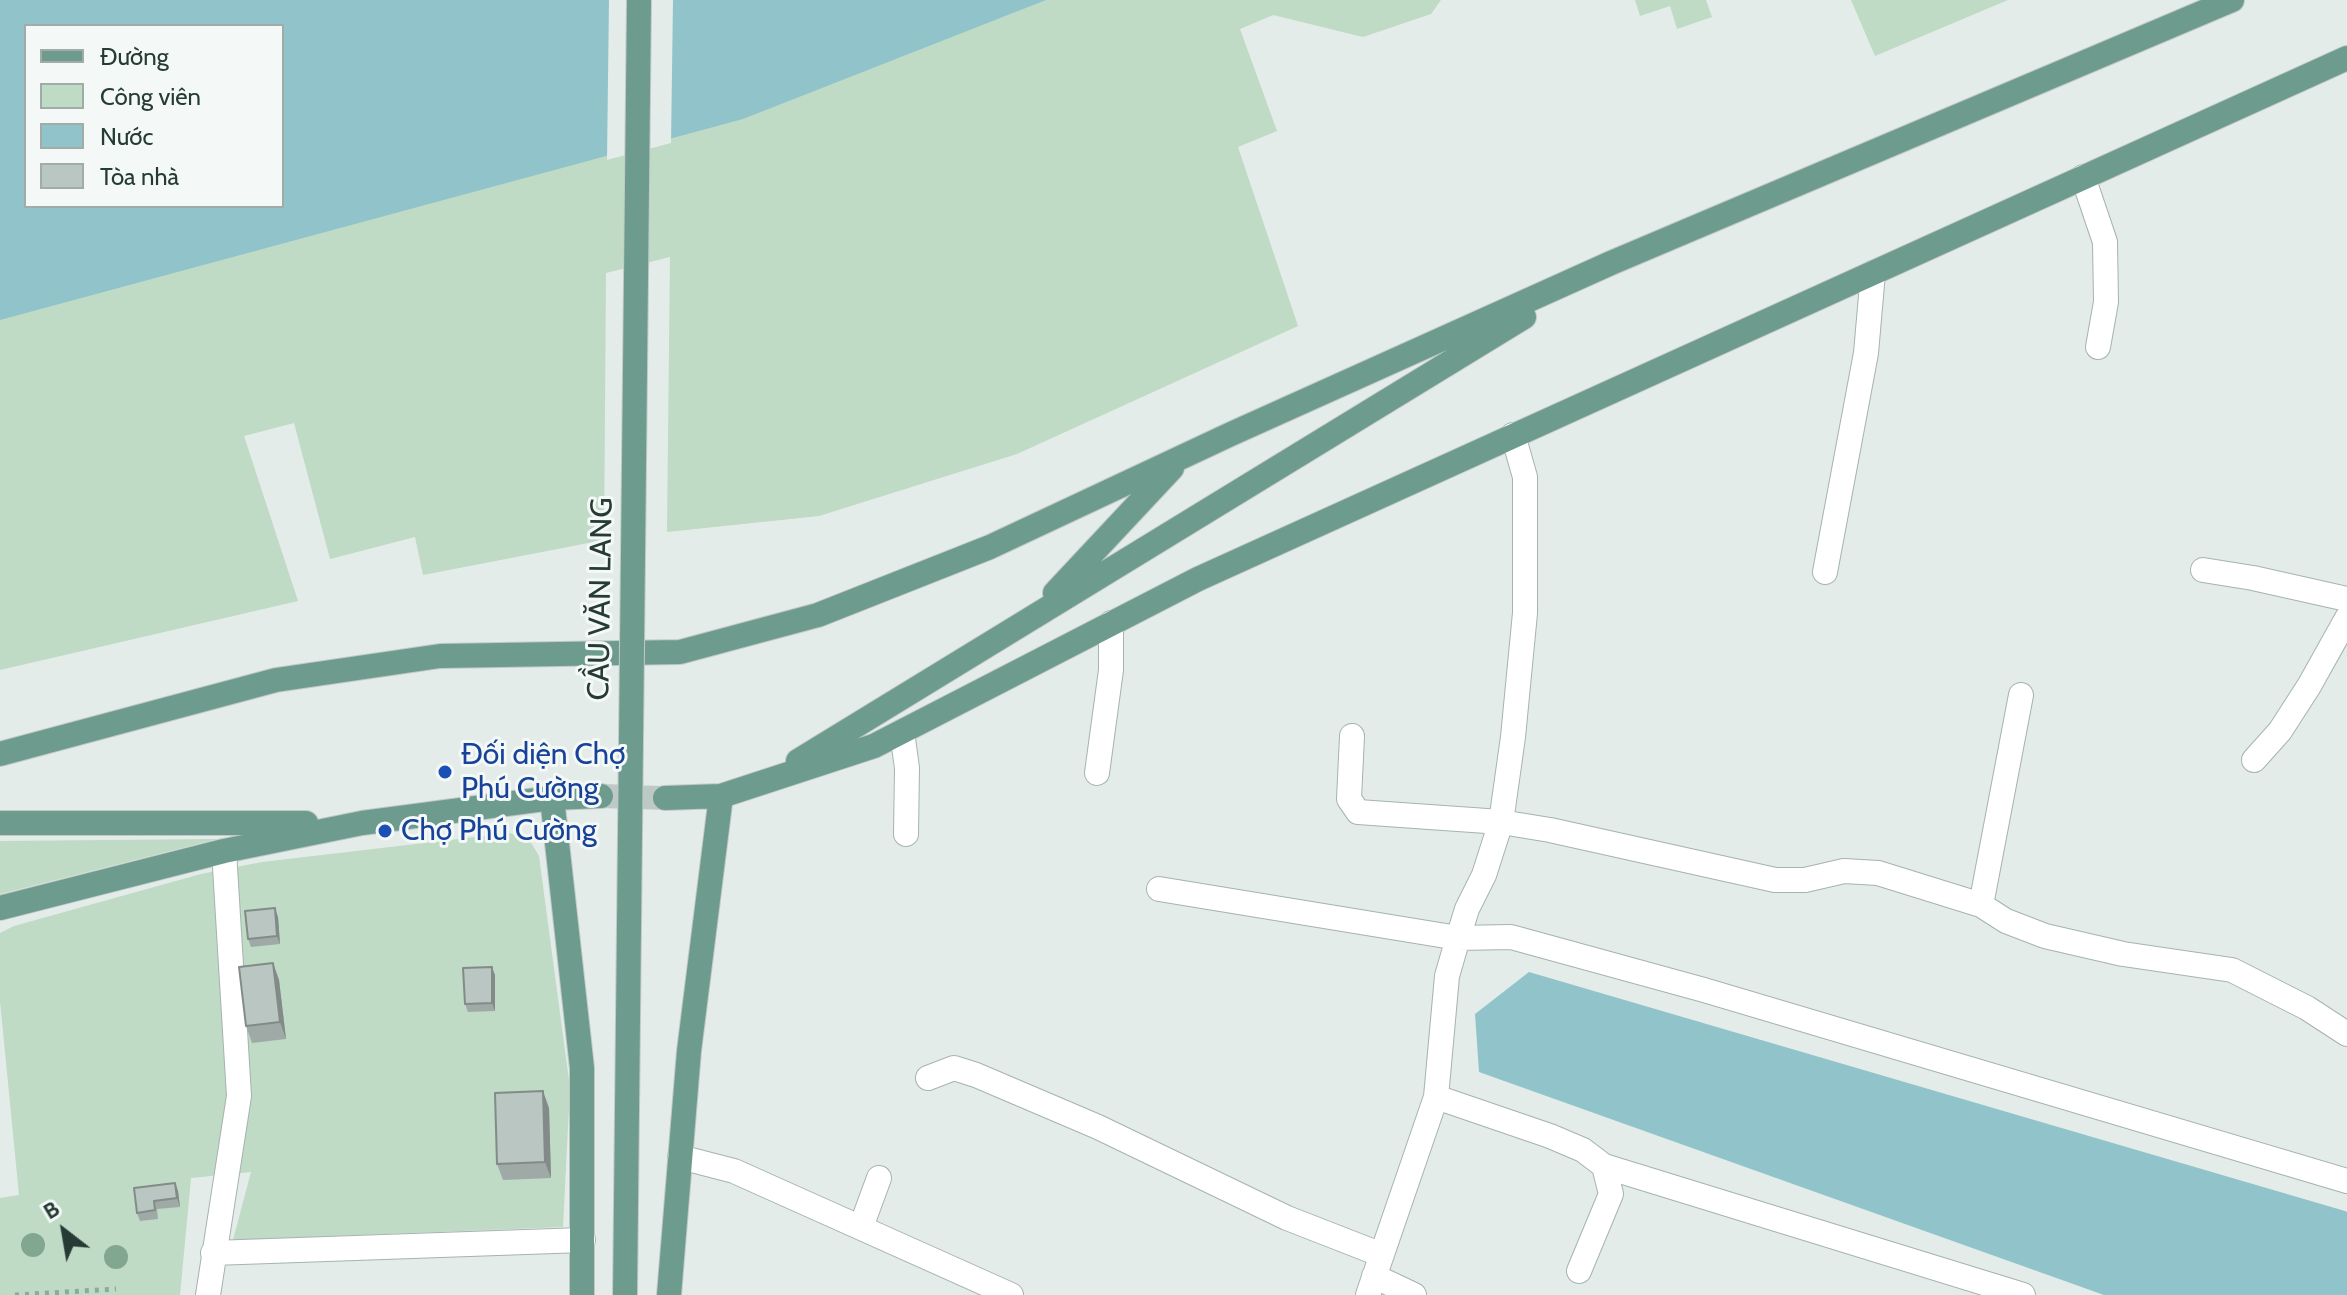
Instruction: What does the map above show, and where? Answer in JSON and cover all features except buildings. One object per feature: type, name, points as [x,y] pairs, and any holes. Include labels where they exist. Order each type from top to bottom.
[{"type":"main road","name":"CẦU VĂN LANG","points":[[625,1295],[639,0]]},
{"type":"main road","points":[[0,754],[276,680],[440,656],[680,652],[818,615],[990,547],[1611,263],[2232,0]]},
{"type":"main road","points":[[665,798],[721,796],[874,746],[1198,579],[2347,58]]},
{"type":"main road","points":[[764,782],[1611,263]]},
{"type":"main road","points":[[1034,615],[1182,457]]},
{"type":"main road","points":[[0,908],[224,851],[362,823],[552,798],[601,796]]},
{"type":"main road","points":[[669,1295],[689,1051],[721,796]]},
{"type":"main road","points":[[552,798],[582,1068],[582,1295]]},
{"type":"main road","points":[[0,823],[362,823]]},
{"type":"street","points":[[2083,177],[2105,242],[2106,302],[2098,347]]},
{"type":"street","points":[[1825,572],[1866,353],[1873,273]]},
{"type":"street","points":[[1375,1276],[1436,1097],[1447,976],[1467,909],[1484,875],[1501,822],[1525,613],[1525,477],[1513,435]]},
{"type":"street","points":[[2203,570],[2347,599]]},
{"type":"street","points":[[2254,760],[2280,731],[2347,618]]},
{"type":"street","points":[[1097,773],[1111,670],[1111,623]]},
{"type":"street","points":[[1981,905],[2021,695]]},
{"type":"street","points":[[902,732],[907,768],[906,834]]},
{"type":"street","points":[[1352,736],[1349,799],[1358,812],[1501,822],[1775,880],[1805,880],[1844,871],[1878,873],[1981,905],[2006,921],[2045,936],[2123,954],[2232,970],[2307,1008],[2347,1034]]},
{"type":"street","points":[[208,1295],[239,1096],[224,851]]},
{"type":"street","points":[[1159,889],[1458,938],[1511,937],[1689,986],[2347,1181]]},
{"type":"street","points":[[928,1078],[954,1068],[1098,1127],[1287,1218],[1375,1276],[1414,1295]]},
{"type":"street","points":[[1436,1097],[1550,1136],[1583,1150],[1604,1166],[2023,1295]]},
{"type":"street","points":[[680,1157],[734,1171],[1011,1295]]},
{"type":"street","points":[[1579,1271],[1611,1194],[1604,1166]]},
{"type":"street","points":[[861,1227],[879,1178]]},
{"type":"street","points":[[213,1253],[583,1240]]},
{"type":"path","points":[[15,1295],[116,1289]]},
{"type":"green space","points":[[0,0],[1441,0],[1431,14],[1363,37],[1273,15],[1240,29],[1277,131],[1238,147],[1298,326],[1017,454],[819,516],[667,532],[670,257],[606,273],[604,540],[423,575],[415,537],[330,559],[294,423],[244,436],[298,601],[0,670]]},
{"type":"green space","points":[[1635,0],[1706,0],[1712,17],[1677,29],[1670,6],[1640,16]]},
{"type":"green space","points":[[1851,0],[2008,0],[1875,56]]},
{"type":"green space","points":[[510,833],[530,841],[539,856],[570,1088],[563,1227],[233,1240],[251,1172],[191,1178],[180,1295],[0,1295],[0,1198],[19,1195],[0,1001],[0,933],[14,926],[201,874],[262,862]]},
{"type":"green space","points":[[218,839],[0,894],[0,841]]},
{"type":"water","points":[[0,0],[1046,0],[743,119],[0,320]]},
{"type":"water","points":[[1529,972],[2345,1211],[2347,1295],[2104,1295],[1479,1072],[1475,1014]]},
{"type":"pier","points":[[609,0],[673,0],[671,143],[607,160]]},
{"type":"tunnel","points":[[601,796],[665,798]]},
{"type":"place","name":"Đối diện Chợ Phú Cường","points":[[445,772]]},
{"type":"place","name":"Chợ Phú Cường","points":[[385,831]]}]
